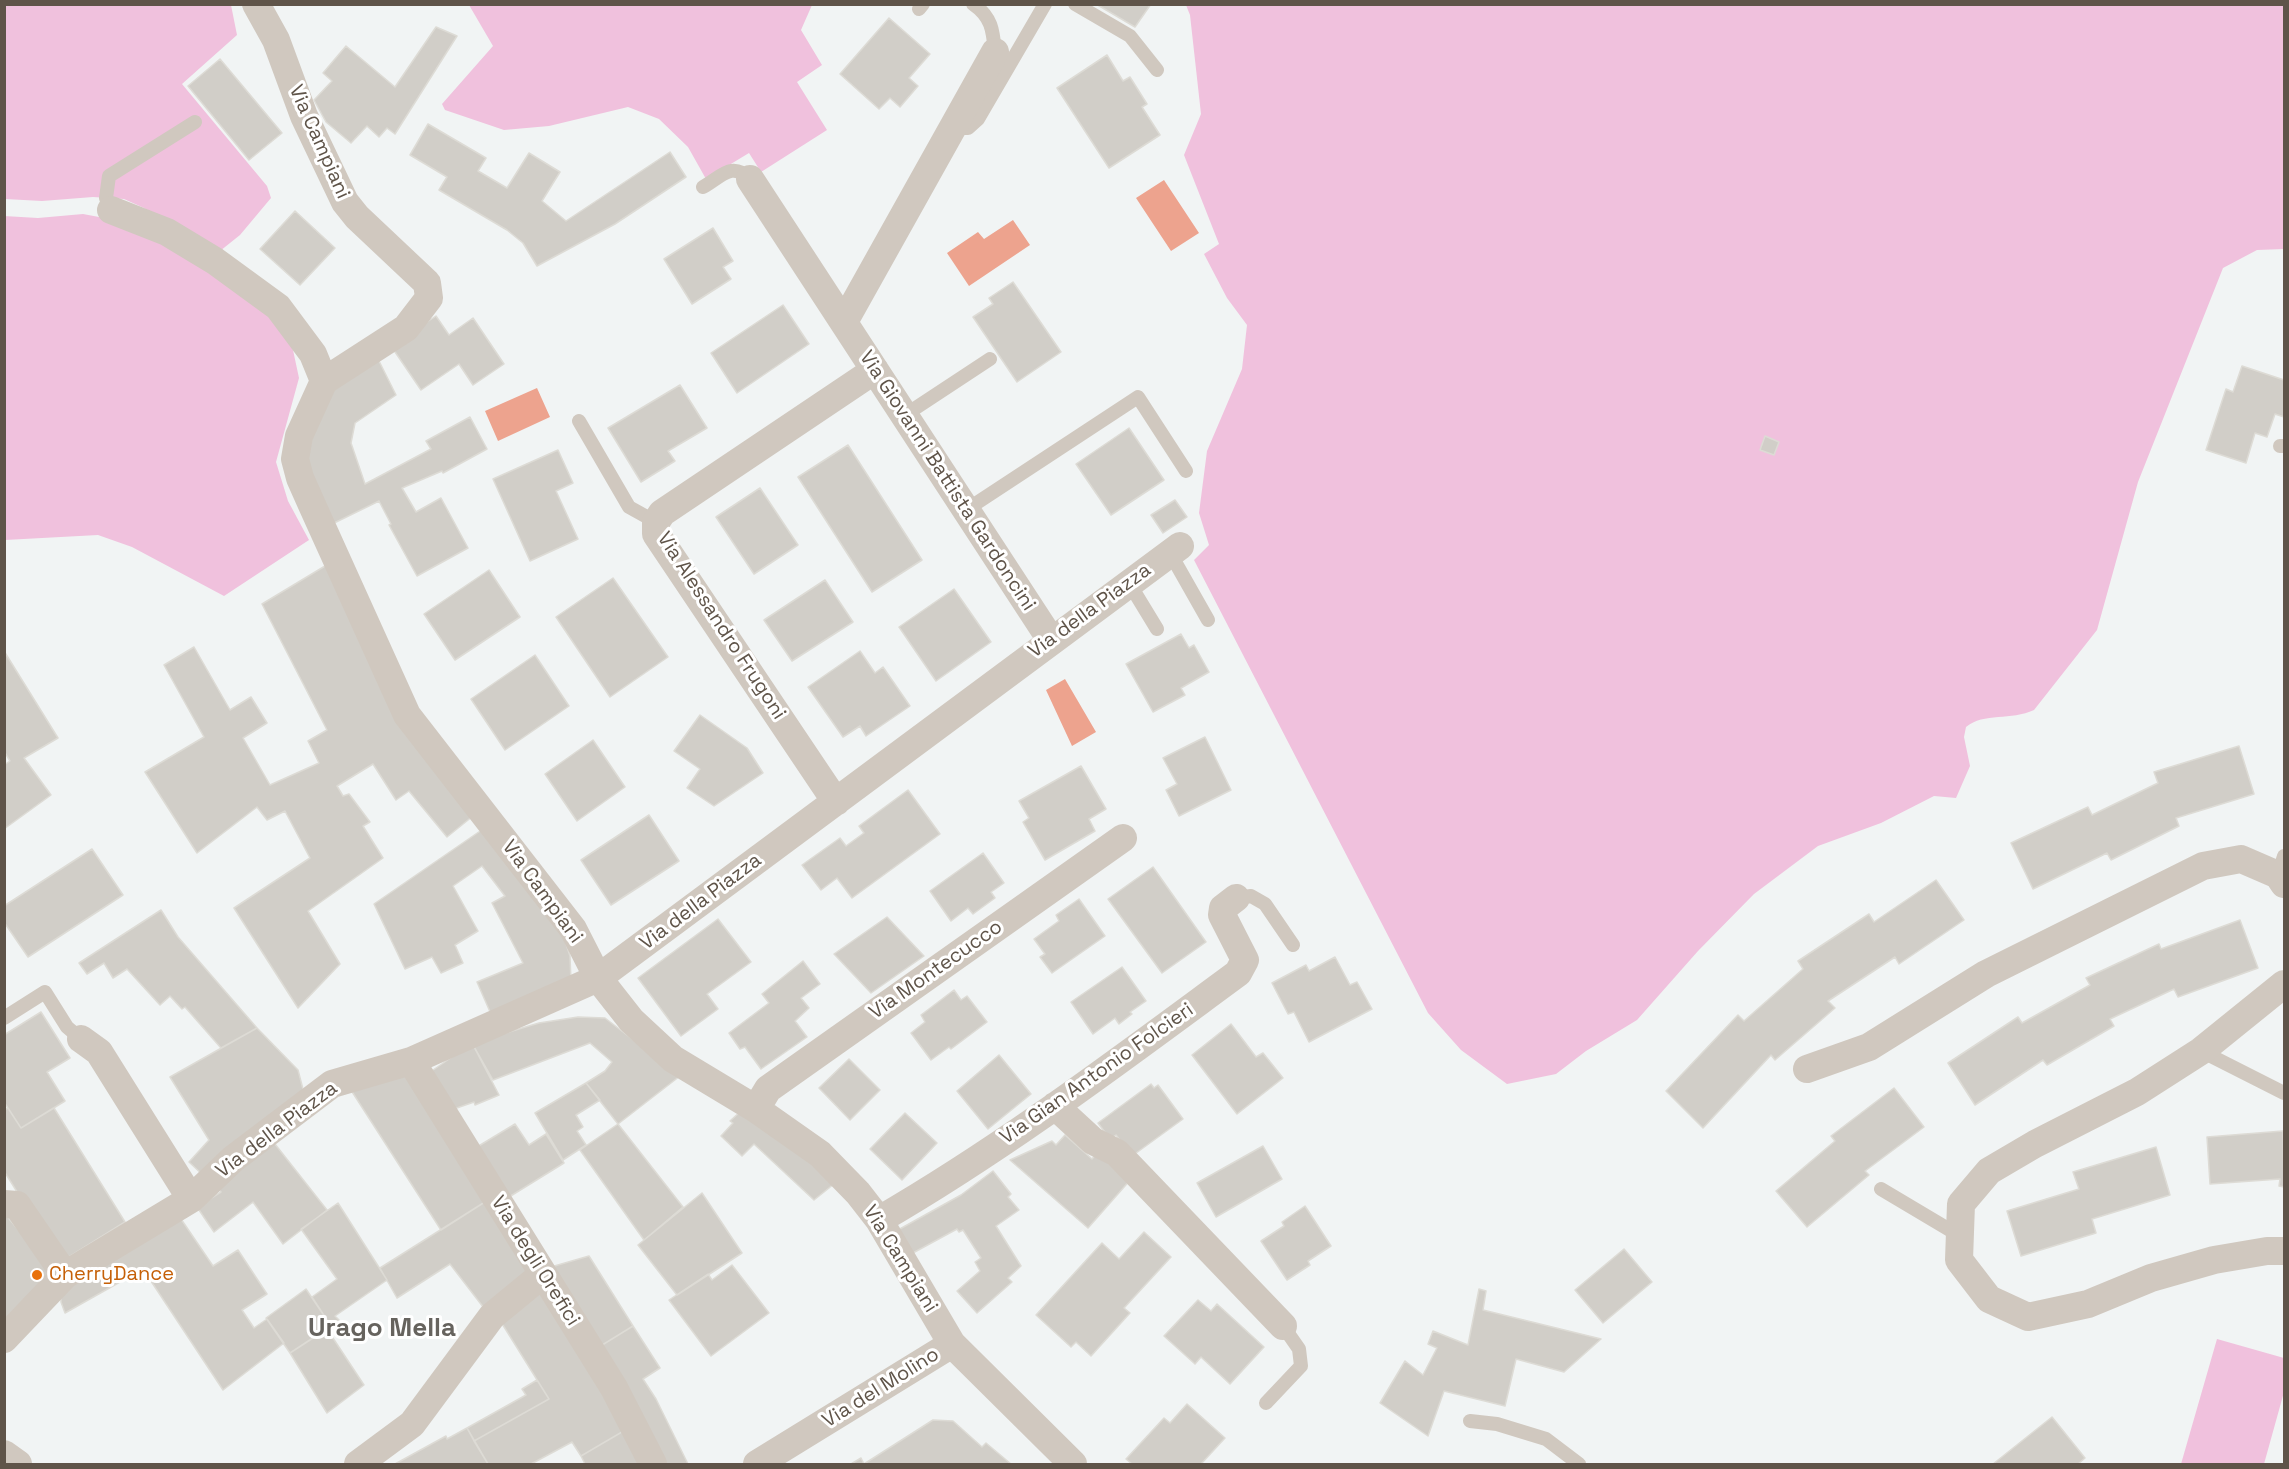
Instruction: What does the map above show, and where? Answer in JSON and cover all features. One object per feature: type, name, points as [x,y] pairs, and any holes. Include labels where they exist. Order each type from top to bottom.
[{"type":"street","name":"Via Campiani","points":[[256,4],[276,40],[304,116],[345,202],[357,218],[427,283],[429,298],[406,328],[324,381],[299,436],[295,459],[300,478],[407,715],[573,929],[598,978],[631,1020],[673,1059],[756,1109],[820,1154],[858,1193],[879,1220],[952,1344]]},
{"type":"street","points":[[844,322],[995,52]]},
{"type":"street","name":"Via Giovanni Battista Gardoncini","points":[[750,179],[1051,639]]},
{"type":"street","points":[[111,210],[167,232],[215,261],[278,307],[314,354],[324,381]]},
{"type":"street","name":"Via Alessandro Frugoni","points":[[836,802],[656,534],[656,522],[662,513],[875,370]]},
{"type":"street","name":"Via della Piazza","points":[[4,1339],[65,1275],[191,1199],[233,1159],[332,1083],[411,1061],[598,978],[1175,549]]},
{"type":"street","name":"Via Montecucco","points":[[756,1109],[768,1089],[1123,838]]},
{"type":"street","points":[[1807,1069],[1869,1047],[1986,974],[2203,866],[2241,859],[2282,871]]},
{"type":"street","name":"Via Gian Antonio Folcieri","points":[[879,1220],[930,1190],[1055,1106],[1238,973],[1245,960],[1222,915],[1222,908],[1236,898]]},
{"type":"street","points":[[2284,984],[2201,1051],[2137,1092],[2035,1144],[1989,1171],[1961,1204],[1959,1260],[1989,1299],[2028,1317],[2088,1304],[2151,1278],[2214,1260],[2284,1251]]},
{"type":"street","points":[[81,1039],[99,1052],[191,1199]]},
{"type":"street","name":"Via degli Orefici","points":[[411,1061],[614,1388],[653,1464]]},
{"type":"street","points":[[1055,1106],[1093,1141],[1117,1154],[1283,1326]]},
{"type":"street","points":[[4,1204],[17,1205],[65,1275]]},
{"type":"street","points":[[358,1464],[412,1424],[492,1316],[543,1274]]},
{"type":"street","name":"Via del Molino","points":[[758,1464],[952,1344],[1073,1464]]},
{"type":"street","points":[[4,1454],[18,1464]]},
{"type":"lane","points":[[974,4],[983,11],[993,25],[995,52]]},
{"type":"lane","points":[[954,128],[968,128],[978,119],[1045,4]]},
{"type":"lane","points":[[1075,4],[1130,36],[1157,70]]},
{"type":"lane","points":[[111,210],[106,198],[109,176],[195,122]]},
{"type":"lane","points":[[703,187],[734,169],[741,170],[750,179]]},
{"type":"lane","points":[[905,415],[990,359]]},
{"type":"lane","points":[[966,510],[1138,397],[1186,471]]},
{"type":"lane","points":[[579,421],[629,507],[656,522]]},
{"type":"lane","points":[[1175,549],[1208,620]]},
{"type":"lane","points":[[1129,583],[1157,629]]},
{"type":"lane","points":[[1236,898],[1251,896],[1265,904],[1293,945]]},
{"type":"lane","points":[[4,1018],[45,992],[67,1027],[81,1039]]},
{"type":"lane","points":[[2201,1051],[2284,1093]]},
{"type":"lane","points":[[1881,1189],[1960,1236]]},
{"type":"lane","points":[[1266,1403],[1301,1366],[1299,1349],[1283,1326]]},
{"type":"lane","points":[[1470,1421],[1497,1424],[1546,1439],[1579,1464]]},
{"type":"shaded area","points":[[5,5],[231,5],[237,35],[182,84],[267,186],[271,198],[240,235],[220,251],[124,199],[93,197],[42,201],[5,199]]},
{"type":"shaded area","points":[[469,5],[812,5],[801,30],[822,65],[797,82],[827,130],[761,172],[749,153],[706,179],[688,147],[659,119],[628,107],[549,126],[504,130],[445,110],[442,104],[493,46]]},
{"type":"shaded area","points":[[1186,5],[2284,5],[2284,249],[2257,250],[2223,268],[2138,482],[2097,630],[2034,710],[1973,722],[1966,727],[1964,737],[1970,766],[1956,798],[1934,796],[1881,823],[1818,846],[1754,894],[1698,951],[1637,1020],[1586,1051],[1556,1074],[1507,1084],[1461,1050],[1428,1013],[1194,560],[1209,545],[1199,513],[1207,451],[1242,369],[1247,325],[1227,298],[1204,254],[1219,244],[1184,155],[1201,114],[1190,15]]},
{"type":"shaded area","points":[[1164,180],[1199,233],[1171,251],[1136,198]]},
{"type":"shaded area","points":[[83,214],[115,220],[184,253],[269,312],[293,350],[299,378],[276,462],[288,501],[309,540],[224,596],[132,547],[98,535],[5,540],[4,216],[38,218]]},
{"type":"shaded area","points":[[1013,220],[1030,245],[969,286],[947,253],[978,232],[984,239]]},
{"type":"shaded area","points":[[537,388],[550,417],[498,441],[485,411]]},
{"type":"shaded area","points":[[1065,679],[1096,732],[1072,746],[1046,690]]},
{"type":"shaded area","points":[[2217,1339],[2284,1358],[2284,1392],[2264,1464],[2181,1464]]},
{"type":"building","points":[[1096,4],[1151,4],[1135,27]]},
{"type":"building","points":[[889,18],[930,54],[909,78],[918,86],[900,107],[890,98],[879,109],[840,74]]},
{"type":"building","points":[[436,27],[457,36],[395,134],[387,128],[379,137],[367,126],[351,143],[326,122],[314,100],[332,81],[323,73],[346,46],[395,87]]},
{"type":"building","points":[[1107,55],[1123,81],[1130,77],[1147,104],[1142,107],[1160,135],[1109,168],[1057,88]]},
{"type":"building","points":[[220,59],[282,133],[249,160],[188,86]]},
{"type":"building","points":[[428,124],[486,158],[478,171],[507,188],[529,153],[560,172],[542,201],[566,221],[670,152],[686,177],[615,224],[537,266],[523,243],[507,230],[439,190],[447,177],[410,155]]},
{"type":"building","points":[[295,211],[335,248],[300,285],[260,249]]},
{"type":"building","points":[[713,228],[733,261],[723,267],[731,279],[692,304],[664,259]]},
{"type":"building","points":[[1013,282],[1061,352],[1017,382],[973,317],[993,304],[989,298]]},
{"type":"building","points":[[783,305],[809,344],[737,393],[711,353]]},
{"type":"building","points":[[436,316],[449,335],[473,318],[504,364],[473,385],[459,364],[421,390],[391,346]]},
{"type":"building","points":[[378,359],[396,395],[355,423],[351,443],[365,484],[431,449],[426,441],[470,417],[487,449],[443,473],[442,471],[402,488],[416,512],[441,498],[468,548],[417,576],[389,525],[391,524],[379,501],[328,526],[304,449],[331,389]]},
{"type":"building","points":[[2242,366],[2284,380],[2284,417],[2275,414],[2267,437],[2255,433],[2246,463],[2206,450],[2226,389],[2233,392]]},
{"type":"building","points":[[680,385],[707,428],[668,451],[675,461],[641,482],[608,428]]},
{"type":"building","points":[[1129,428],[1164,480],[1111,515],[1076,464]]},
{"type":"building","points":[[1765,436],[1779,442],[1774,455],[1760,450]]},
{"type":"building","points":[[848,445],[922,560],[872,592],[798,477]]},
{"type":"building","points":[[558,450],[573,483],[556,491],[578,539],[530,561],[493,479]]},
{"type":"building","points":[[760,488],[798,545],[754,574],[716,517]]},
{"type":"building","points":[[1175,500],[1187,517],[1163,533],[1151,515]]},
{"type":"building","points":[[330,563],[473,816],[447,837],[409,791],[396,800],[373,764],[337,786],[343,796],[349,794],[370,822],[363,826],[383,858],[308,911],[340,964],[298,1008],[234,908],[310,858],[285,811],[267,820],[257,807],[197,853],[145,772],[204,737],[164,665],[194,647],[230,710],[251,697],[267,723],[243,738],[270,785],[319,763],[308,741],[327,730],[262,604]]},
{"type":"building","points":[[489,570],[520,617],[455,660],[424,614]]},
{"type":"building","points":[[613,578],[668,657],[610,697],[556,617]]},
{"type":"building","points":[[825,580],[853,622],[792,661],[764,620]]},
{"type":"building","points":[[954,589],[991,642],[936,681],[899,627]]},
{"type":"building","points":[[1181,634],[1189,648],[1194,645],[1209,672],[1181,688],[1185,695],[1153,712],[1126,664]]},
{"type":"building","points":[[4,651],[58,738],[24,758],[51,795],[4,829],[4,765],[10,761],[4,751]]},
{"type":"building","points":[[860,651],[875,673],[883,667],[910,706],[866,736],[860,726],[843,737],[808,687]]},
{"type":"building","points":[[535,655],[569,706],[505,750],[471,699]]},
{"type":"building","points":[[700,715],[747,748],[763,773],[714,806],[687,788],[700,769],[674,751]]},
{"type":"building","points":[[1205,737],[1231,790],[1179,816],[1166,790],[1177,784],[1163,758]]},
{"type":"building","points":[[593,740],[625,787],[577,821],[545,774]]},
{"type":"building","points":[[2239,746],[2254,794],[2176,818],[2179,826],[2111,860],[2107,853],[2033,889],[2011,843],[2088,807],[2092,815],[2158,783],[2154,772]]},
{"type":"building","points":[[1081,766],[1106,809],[1089,819],[1095,831],[1045,860],[1023,822],[1029,818],[1019,801]]},
{"type":"building","points":[[908,790],[940,834],[852,898],[837,878],[821,890],[802,865],[840,838],[846,846],[864,833],[859,826]]},
{"type":"building","points":[[649,815],[679,861],[611,905],[581,860]]},
{"type":"building","points":[[486,827],[563,935],[570,956],[571,982],[491,1014],[477,982],[523,963],[492,903],[505,896],[482,866],[453,886],[478,931],[455,945],[463,963],[441,973],[432,957],[405,969],[374,904]]},
{"type":"building","points":[[92,849],[123,895],[28,957],[4,922],[4,906]]},
{"type":"building","points":[[983,853],[1004,883],[991,892],[995,898],[973,914],[968,908],[951,921],[930,891]]},
{"type":"building","points":[[1153,867],[1206,942],[1162,973],[1108,899]]},
{"type":"building","points":[[1936,880],[1964,920],[1899,964],[1895,957],[1828,1001],[1835,1008],[1775,1060],[1771,1055],[1703,1128],[1666,1091],[1738,1015],[1744,1021],[1803,969],[1798,961],[1869,914],[1874,922]]},
{"type":"building","points":[[1079,899],[1105,936],[1052,973],[1040,957],[1045,954],[1034,939],[1059,921],[1056,915]]},
{"type":"building","points":[[161,910],[178,937],[257,1028],[221,1048],[185,1007],[182,1009],[170,996],[160,1005],[127,969],[113,978],[104,963],[87,974],[79,963]]},
{"type":"building","points":[[887,917],[924,956],[871,993],[834,954]]},
{"type":"building","points":[[718,919],[751,962],[707,994],[718,1009],[681,1036],[638,978]]},
{"type":"building","points":[[2240,920],[2258,968],[2178,997],[2174,989],[2110,1019],[2114,1026],[2047,1065],[2043,1060],[1975,1105],[1948,1063],[2018,1017],[2022,1023],[2090,985],[2086,978],[2159,944],[2161,949]]},
{"type":"building","points":[[1335,957],[1350,985],[1357,982],[1372,1009],[1309,1042],[1294,1012],[1288,1014],[1272,983],[1306,965],[1309,971]]},
{"type":"building","points":[[803,961],[820,984],[801,998],[809,1008],[795,1021],[807,1037],[761,1069],[745,1047],[740,1049],[729,1033],[769,1003],[762,994]]},
{"type":"building","points":[[1122,967],[1146,1001],[1130,1012],[1132,1014],[1119,1024],[1115,1018],[1093,1034],[1071,1002]]},
{"type":"building","points":[[954,990],[961,1000],[967,996],[987,1022],[951,1049],[949,1047],[931,1060],[911,1033],[925,1022],[921,1015]]},
{"type":"building","points":[[41,1012],[70,1058],[47,1072],[65,1101],[21,1128],[4,1102],[4,1035]]},
{"type":"building","points":[[578,1017],[605,1018],[680,1076],[618,1124],[586,1083],[605,1071],[612,1062],[590,1043],[493,1080],[472,1043],[539,1023]]},
{"type":"building","points":[[1231,1024],[1256,1057],[1263,1053],[1283,1078],[1237,1114],[1192,1055]]},
{"type":"building","points":[[257,1028],[298,1070],[304,1093],[204,1176],[189,1162],[209,1140],[170,1077]]},
{"type":"building","points":[[472,1043],[499,1095],[475,1105],[474,1102],[451,1110],[426,1075]]},
{"type":"building","points":[[999,1055],[1031,1094],[988,1129],[957,1091]]},
{"type":"building","points":[[849,1059],[880,1090],[850,1120],[819,1088]]},
{"type":"building","points":[[405,1072],[488,1200],[441,1230],[349,1087]]},
{"type":"building","points":[[586,1083],[600,1100],[576,1115],[583,1127],[577,1131],[586,1145],[563,1160],[535,1113]]},
{"type":"building","points":[[1151,1084],[1154,1088],[1158,1085],[1183,1119],[1132,1156],[1116,1135],[1110,1139],[1098,1123]]},
{"type":"building","points":[[1894,1088],[1924,1127],[1865,1171],[1869,1175],[1807,1227],[1776,1191],[1835,1141],[1831,1136]]},
{"type":"building","points":[[8,1108],[21,1128],[54,1108],[125,1222],[61,1262],[4,1171],[4,1110]]},
{"type":"building","points":[[741,1111],[839,1180],[814,1200],[754,1144],[742,1156],[721,1136],[733,1123],[730,1121]]},
{"type":"building","points":[[905,1113],[937,1143],[902,1180],[870,1149]]},
{"type":"building","points":[[515,1124],[529,1145],[546,1134],[564,1163],[509,1197],[477,1147]]},
{"type":"building","points":[[618,1124],[683,1207],[644,1240],[580,1150]]},
{"type":"building","points":[[2283,1131],[2284,1187],[2279,1186],[2280,1179],[2210,1184],[2207,1137]]},
{"type":"building","points":[[1065,1135],[1092,1159],[1097,1153],[1132,1178],[1088,1228],[1010,1160],[1052,1141],[1056,1145]]},
{"type":"building","points":[[271,1139],[327,1210],[283,1244],[253,1202],[214,1232],[197,1207],[221,1192],[217,1186]]},
{"type":"building","points":[[1263,1146],[1282,1179],[1216,1217],[1197,1183]]},
{"type":"building","points":[[2156,1147],[2170,1195],[2092,1219],[2096,1233],[2021,1256],[2007,1211],[2079,1189],[2073,1172]]},
{"type":"building","points":[[993,1171],[1011,1194],[1008,1197],[1019,1210],[996,1226],[1021,1266],[1008,1278],[1012,1282],[977,1313],[957,1291],[980,1271],[975,1262],[981,1258],[963,1230],[959,1232],[957,1229],[911,1254],[898,1230],[961,1195]]},
{"type":"building","points":[[702,1193],[742,1253],[677,1295],[638,1245]]},
{"type":"building","points":[[488,1200],[529,1273],[487,1312],[450,1264],[397,1298],[380,1268]]},
{"type":"building","points":[[338,1203],[387,1280],[335,1316],[339,1320],[331,1326],[312,1297],[337,1279],[301,1229]]},
{"type":"building","points":[[1305,1206],[1331,1246],[1308,1261],[1310,1265],[1287,1280],[1261,1241],[1284,1226],[1282,1222]]},
{"type":"building","points":[[4,1213],[55,1273],[4,1323]]},
{"type":"building","points":[[181,1219],[213,1266],[238,1250],[267,1294],[242,1310],[254,1328],[267,1319],[284,1343],[223,1390],[143,1269],[65,1313],[61,1302],[61,1292]]},
{"type":"building","points":[[1144,1232],[1171,1257],[1124,1308],[1130,1313],[1091,1356],[1076,1342],[1071,1347],[1036,1315],[1102,1243],[1119,1259]]},
{"type":"building","points":[[1624,1249],[1652,1282],[1603,1323],[1575,1290]]},
{"type":"building","points":[[589,1256],[633,1326],[599,1347],[551,1267]]},
{"type":"building","points":[[732,1265],[769,1313],[711,1356],[669,1300],[708,1274],[712,1280]]},
{"type":"building","points":[[306,1289],[331,1326],[290,1353],[266,1318]]},
{"type":"building","points":[[1479,1289],[1486,1291],[1483,1310],[1601,1339],[1564,1372],[1516,1359],[1505,1406],[1444,1391],[1428,1436],[1380,1403],[1405,1361],[1423,1375],[1437,1348],[1428,1344],[1433,1331],[1468,1345]]},
{"type":"building","points":[[542,1291],[627,1429],[581,1456],[572,1442],[531,1464],[488,1464],[474,1441],[549,1399],[501,1322]]},
{"type":"building","points":[[1198,1300],[1211,1311],[1217,1304],[1264,1347],[1230,1384],[1201,1357],[1195,1364],[1164,1336]]},
{"type":"building","points":[[633,1326],[660,1368],[643,1379],[656,1399],[688,1464],[664,1464],[599,1347]]},
{"type":"building","points":[[327,1329],[364,1385],[327,1413],[290,1353]]},
{"type":"building","points":[[537,1380],[549,1399],[474,1441],[467,1428],[526,1395],[522,1389]]},
{"type":"building","points":[[1187,1404],[1225,1438],[1201,1464],[1132,1464],[1126,1459],[1164,1418],[1170,1423]]},
{"type":"building","points":[[2052,1417],[2085,1458],[2078,1464],[1993,1464]]},
{"type":"building","points":[[933,1420],[953,1421],[982,1447],[986,1443],[1011,1464],[864,1464]]},
{"type":"building","points":[[467,1428],[488,1464],[395,1464],[446,1436],[447,1439]]},
{"type":"building","points":[[627,1429],[644,1464],[585,1464],[581,1456]]},
{"type":"building","points":[[861,1458],[864,1464],[851,1464]]},
{"type":"place","name":"CherryDance","points":[[37,1275]]},
{"type":"district","name":"Urago Mella","points":[[382,1329]]}]
